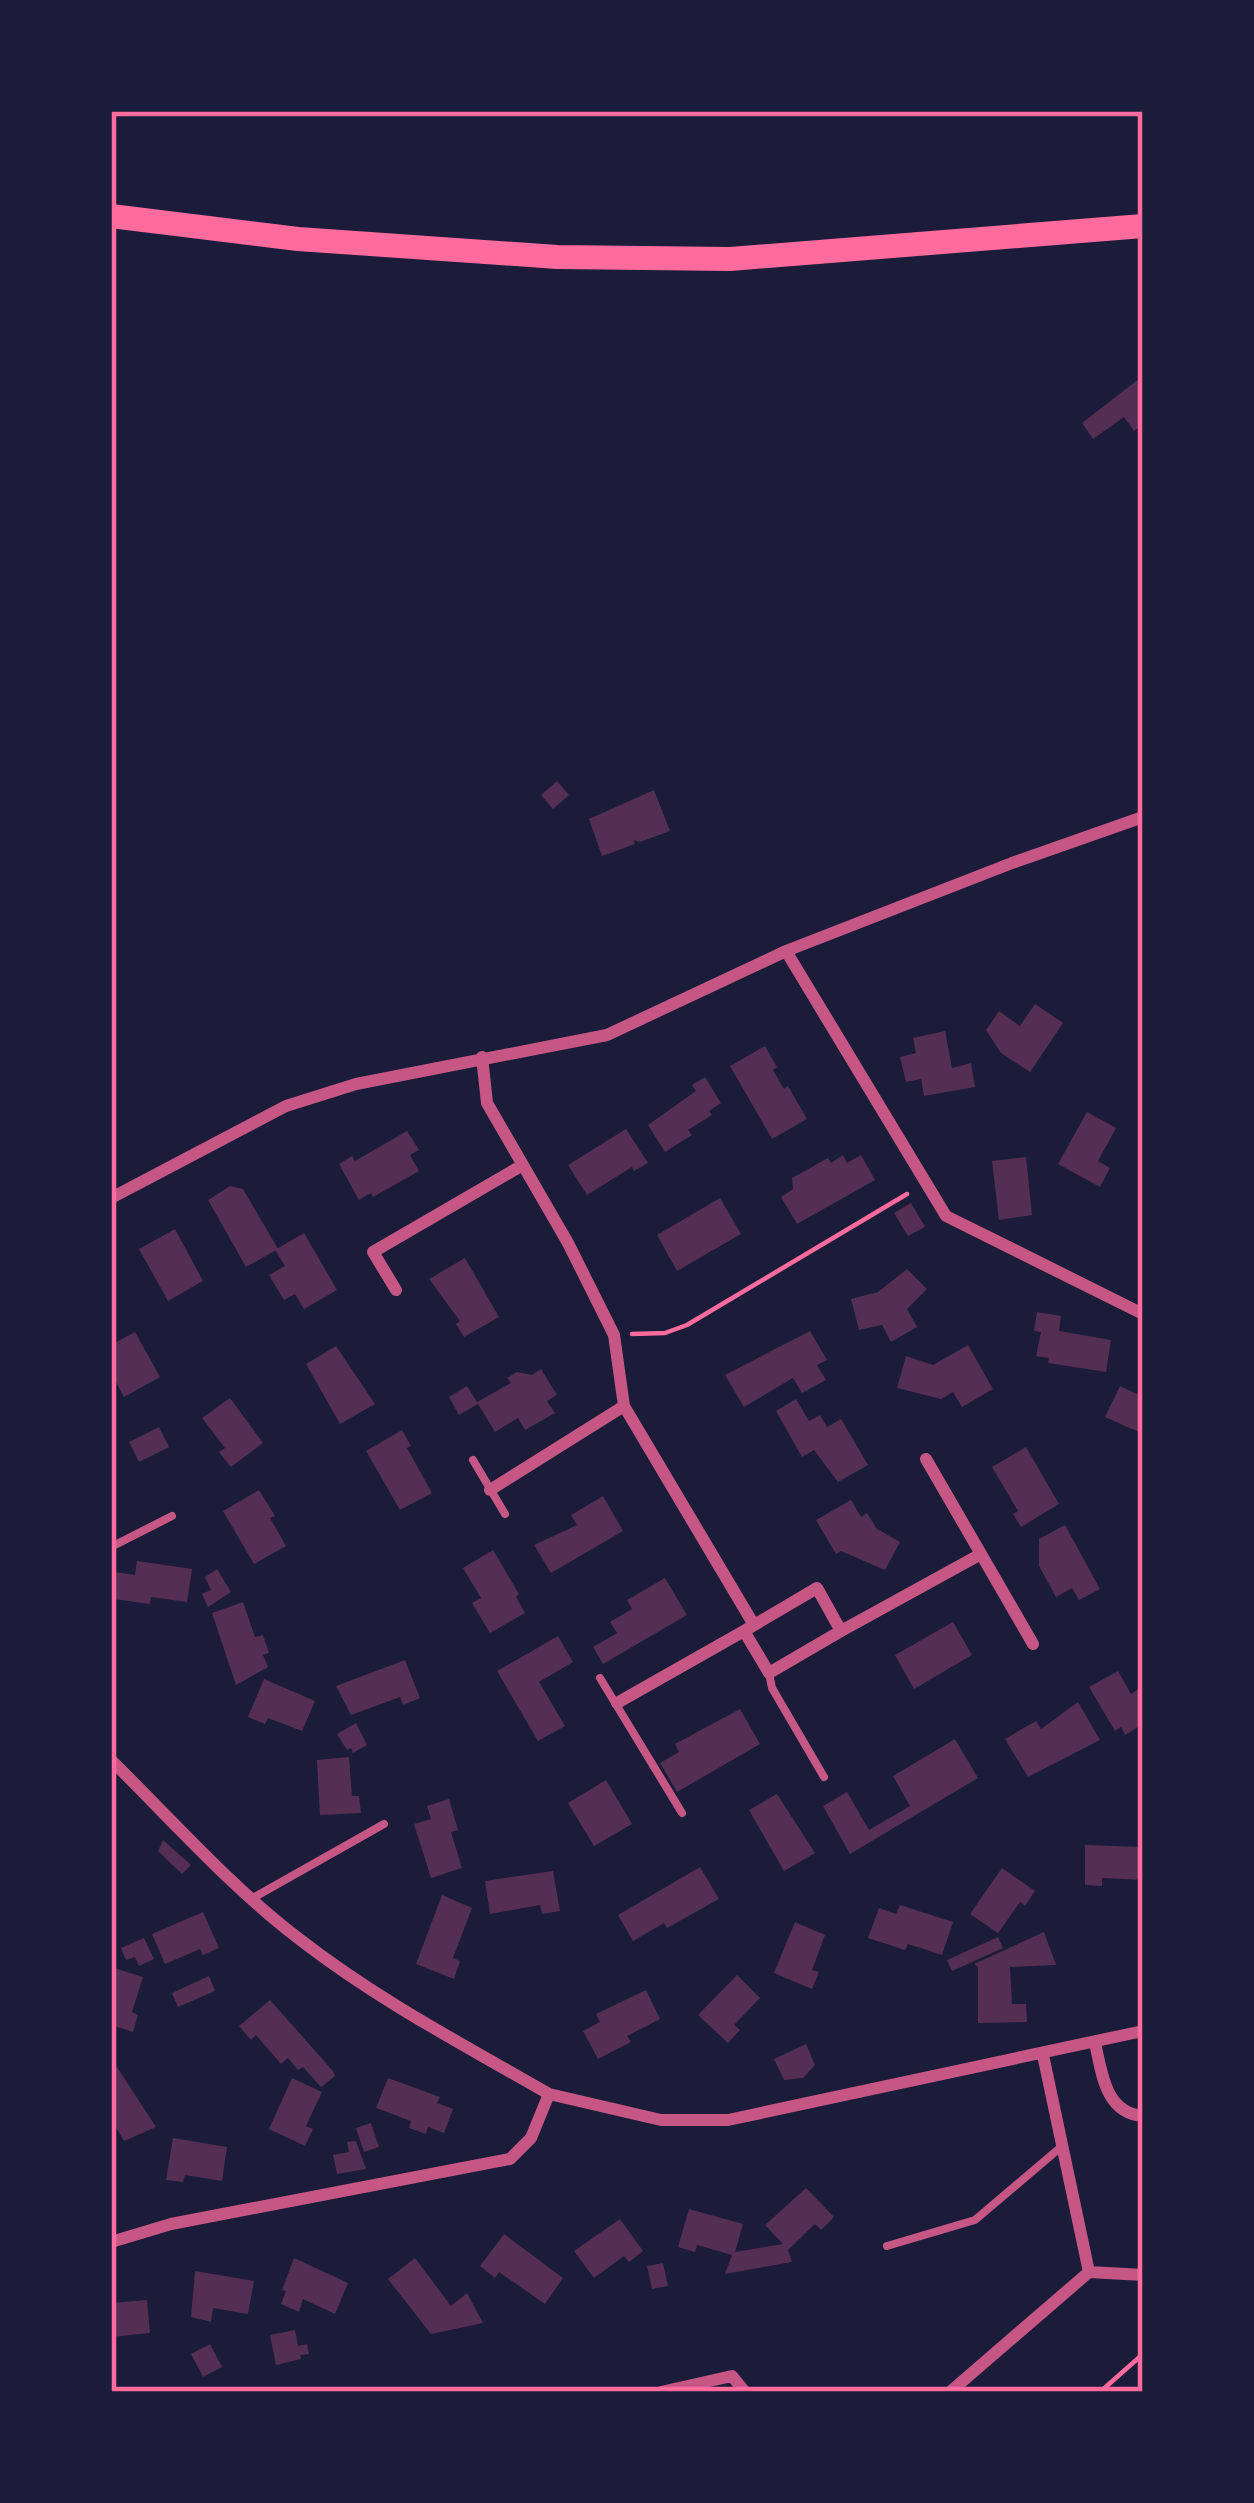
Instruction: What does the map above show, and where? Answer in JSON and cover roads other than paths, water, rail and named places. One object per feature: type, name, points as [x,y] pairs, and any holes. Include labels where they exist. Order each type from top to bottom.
[{"type":"main road","points":[[111,216],[416,247],[557,256],[730,259],[1143,226]]},
{"type":"street","points":[[111,1198],[286,1106],[356,1084],[607,1035],[786,951],[1143,818]]},
{"type":"street","points":[[786,951],[946,1216],[1143,1314]]},
{"type":"street","points":[[482,1057],[487,1103],[568,1243],[614,1335],[624,1406],[749,1628],[769,1673],[981,1555]]},
{"type":"street","points":[[396,1290],[373,1252],[521,1166]]},
{"type":"street","points":[[490,1490],[624,1406]]},
{"type":"street","points":[[926,1459],[1033,1644]]},
{"type":"street","points":[[616,1703],[817,1588],[841,1630]]},
{"type":"street","points":[[111,1760],[251,1899],[297,1938],[373,1992],[549,2094],[661,2120],[728,2120],[1143,2031]]},
{"type":"street","points":[[1095,2043],[1109,2096],[1132,2115],[1143,2116]]},
{"type":"street","points":[[1043,2055],[1089,2272]]},
{"type":"street","points":[[111,2242],[171,2224],[510,2159],[531,2138],[549,2094]]},
{"type":"street","points":[[950,2392],[1089,2272],[1143,2275]]},
{"type":"street","points":[[661,2392],[732,2376],[745,2392]]},
{"type":"lane","points":[[473,1460],[505,1514]]},
{"type":"lane","points":[[111,1547],[172,1516]]},
{"type":"lane","points":[[769,1673],[772,1688],[824,1777]]},
{"type":"lane","points":[[600,1678],[682,1813]]},
{"type":"lane","points":[[251,1899],[383,1824]]},
{"type":"lane","points":[[887,2246],[975,2220],[1062,2146]]}]
